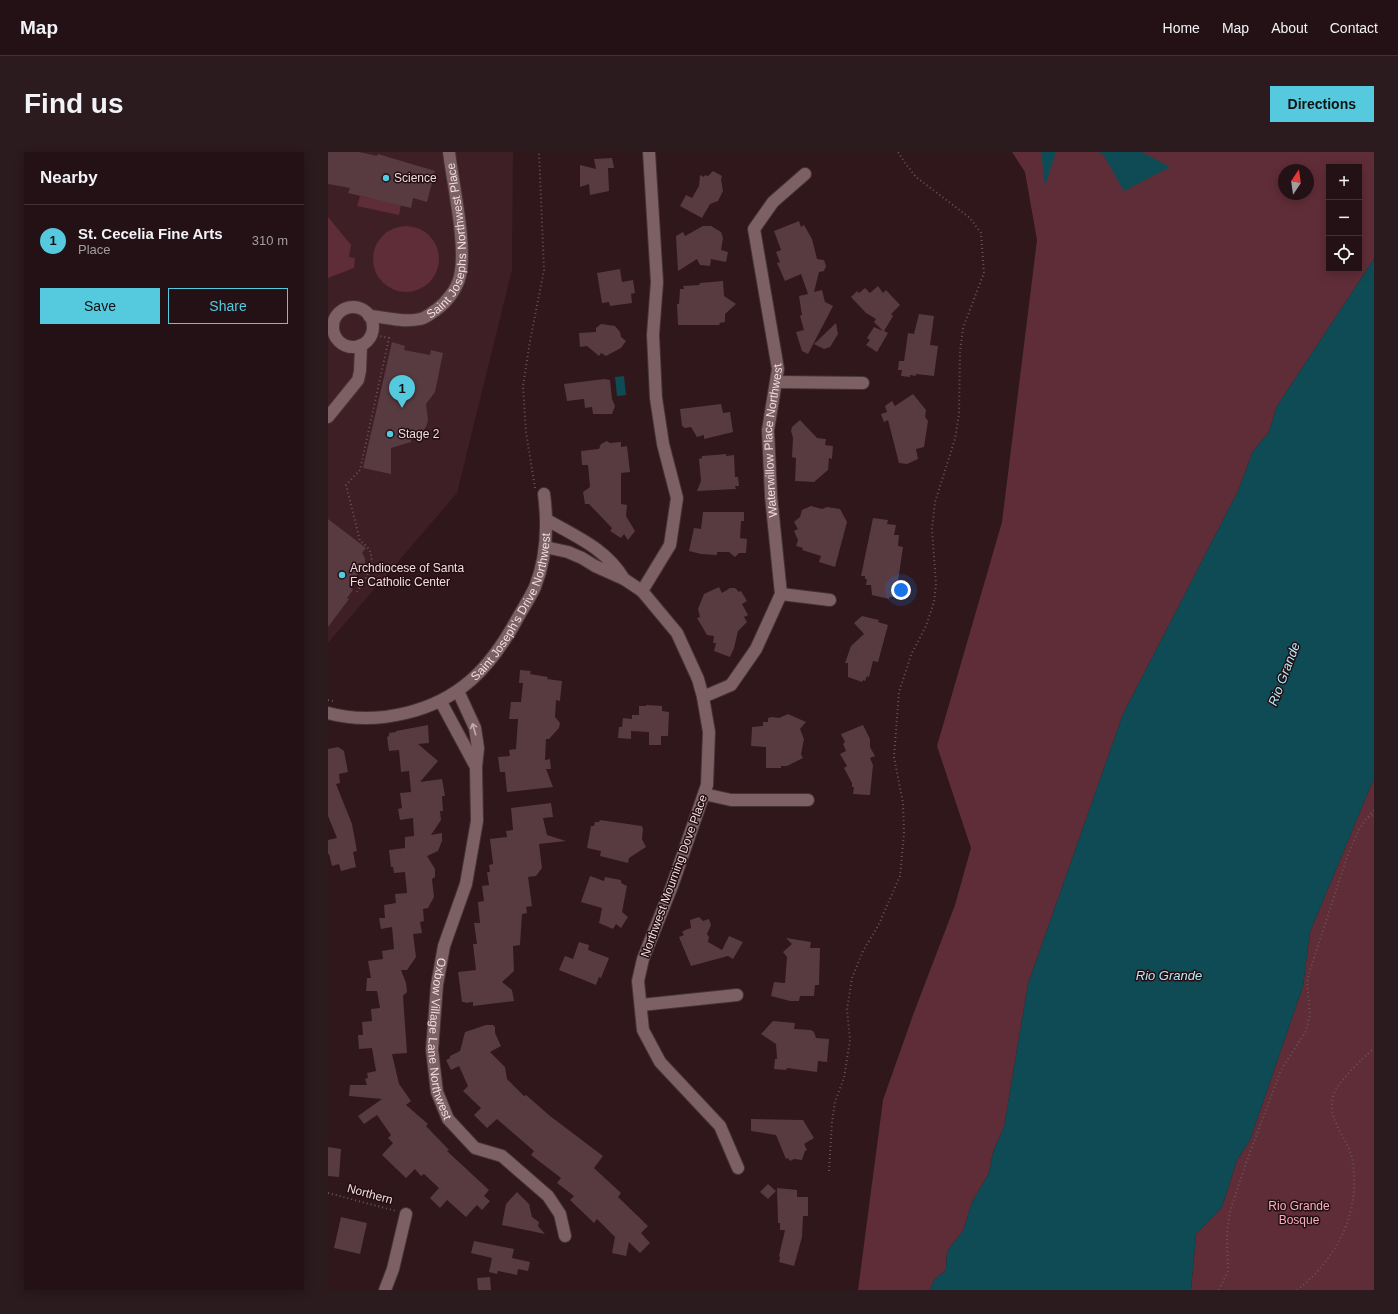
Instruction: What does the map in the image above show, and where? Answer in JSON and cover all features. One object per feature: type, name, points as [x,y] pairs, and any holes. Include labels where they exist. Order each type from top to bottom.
[{"type":"street","name":"Saint Josephs Northwest Place","points":[[369,316],[401,322],[422,319],[442,306],[456,287],[460,275],[461,242],[449,152]]},
{"type":"street","points":[[642,591],[670,546],[677,498],[663,444],[656,398],[653,335],[657,282],[649,152]]},
{"type":"street","name":"Waterwillow Place Northwest","points":[[781,594],[771,496],[768,430],[778,369],[754,229],[773,202],[805,174]]},
{"type":"street","points":[[354,307],[360,309],[369,316],[373,328],[371,336],[361,345],[350,347],[332,339],[334,332],[334,320],[342,310],[354,307]]},
{"type":"street","points":[[328,417],[358,380],[360,371],[361,345]]},
{"type":"street","points":[[776,382],[863,383]]},
{"type":"street","name":"Saint Joseph's Drive Northwest","points":[[328,713],[364,718],[392,717],[427,708],[458,692],[486,666],[504,642],[535,588],[545,547],[547,520],[540,493]]},
{"type":"street","name":"Northwest Mourning Dove Place","points":[[547,520],[597,548],[616,565],[624,579]]},
{"type":"street","name":"Northwest Mourning Dove Place","points":[[545,547],[575,555],[624,579],[642,591],[677,633],[698,679],[704,697],[709,732],[707,785],[672,886],[643,959],[638,981],[643,1030],[660,1062],[720,1126],[738,1168]]},
{"type":"street","points":[[704,697],[731,685],[756,649],[781,594],[830,600]]},
{"type":"street","points":[[458,692],[475,728],[478,748],[476,767]]},
{"type":"street","name":"Oxbow Village Lane Northwest","points":[[441,702],[476,767],[477,821],[466,884],[444,946],[436,986],[432,1050],[437,1092],[448,1119],[475,1148],[502,1156],[548,1196],[560,1214],[565,1236]]},
{"type":"street","points":[[704,794],[731,800],[808,800]]},
{"type":"street","points":[[641,1005],[737,994]]},
{"type":"street","points":[[385,1290],[393,1268],[406,1214]]},
{"type":"path","points":[[539,152],[544,270],[523,386],[526,432],[540,493]]},
{"type":"path","points":[[829,1171],[832,1122],[835,1102],[844,1078],[850,1040],[847,1009],[852,978],[863,951],[878,926],[900,876],[904,833],[903,803],[894,757],[899,692],[911,655],[926,626],[934,602],[936,584],[932,529],[934,502],[955,439],[959,414],[960,352],[963,328],[984,273],[981,233],[970,218],[916,177],[898,152]]},
{"type":"path","points":[[357,592],[365,580],[371,564],[372,552],[368,546],[360,541],[346,485],[360,470],[390,338],[379,336]]},
{"type":"path","points":[[328,700],[338,703]]},
{"type":"path","points":[[1219,1290],[1228,1271],[1227,1234],[1235,1197],[1246,1163],[1282,1070],[1306,1031],[1310,1014],[1307,982],[1310,970],[1347,857],[1359,829],[1374,810]]},
{"type":"path","points":[[1367,818],[1374,815]]},
{"type":"path","points":[[1297,1290],[1308,1282],[1323,1265],[1341,1239],[1349,1220],[1355,1192],[1354,1167],[1350,1151],[1331,1114],[1333,1096],[1340,1084],[1374,1048]]},
{"type":"path","name":"Northern","points":[[328,1193],[378,1205],[406,1214]]},
{"type":"shaded area","points":[[328,152],[513,152],[512,270],[457,493],[328,643]]},
{"type":"green space","points":[[1012,152],[1374,152],[1374,259],[1277,406],[1269,432],[1253,451],[1238,491],[1123,714],[1028,984],[1004,1127],[993,1152],[989,1173],[972,1202],[963,1231],[947,1251],[946,1270],[934,1280],[930,1290],[858,1290],[883,1100],[913,1015],[955,905],[971,848],[937,746],[1002,522],[1037,240],[1025,172]]},
{"type":"green space","points":[[360,196],[401,205],[399,215],[357,206]]},
{"type":"green space","points":[[328,217],[351,245],[349,257],[355,258],[354,268],[328,278]]},
{"type":"green space","points":[[406,226],[419,229],[429,236],[436,246],[439,259],[436,272],[429,282],[419,289],[406,292],[393,289],[383,282],[376,272],[373,259],[376,246],[383,236],[393,229]]},
{"type":"green space","name":"Rio Grande Bosque","points":[[1374,778],[1374,1290],[1191,1290],[1196,1234],[1222,1207],[1237,1160],[1250,1140],[1303,986],[1310,932]]},
{"type":"water","points":[[1041,152],[1056,152],[1045,186]]},
{"type":"water","points":[[1098,152],[1142,152],[1170,167],[1124,191],[1103,154]]},
{"type":"water","name":"Rio Grande","points":[[1374,259],[1374,778],[1310,932],[1303,986],[1250,1140],[1237,1160],[1222,1207],[1196,1234],[1191,1290],[930,1290],[934,1280],[946,1270],[947,1251],[963,1231],[972,1202],[989,1173],[993,1152],[1004,1127],[1028,984],[1123,714],[1238,491],[1253,451],[1269,432],[1277,406]]},
{"type":"water","points":[[624,376],[626,395],[617,396],[615,377]]},
{"type":"building","name":"Science","points":[[328,152],[359,152],[377,156],[378,154],[435,171],[427,202],[413,198],[411,208],[348,193],[350,188],[328,184]]},
{"type":"building","points":[[612,158],[614,168],[608,168],[609,191],[590,195],[589,184],[580,187],[580,165],[596,169],[594,159]]},
{"type":"building","points":[[713,171],[722,176],[723,191],[718,201],[710,204],[702,218],[680,206],[686,195],[692,198],[699,186],[700,175],[704,177],[705,175],[708,176]]},
{"type":"building","points":[[799,221],[801,227],[804,225],[812,239],[817,259],[824,260],[826,266],[824,271],[819,272],[814,292],[822,290],[825,302],[833,306],[808,354],[802,351],[796,332],[804,330],[800,316],[802,315],[799,296],[808,294],[801,274],[785,281],[777,263],[780,262],[776,252],[781,250],[774,231]]},
{"type":"building","points":[[703,226],[711,226],[721,232],[723,238],[721,250],[728,252],[726,262],[711,259],[710,266],[700,265],[697,259],[678,271],[676,236],[683,232],[685,236]]},
{"type":"building","points":[[620,269],[622,282],[633,280],[635,293],[631,294],[632,303],[610,306],[609,302],[602,303],[597,273]]},
{"type":"building","points":[[723,281],[724,296],[736,304],[725,314],[725,322],[720,323],[719,325],[678,325],[677,304],[679,304],[680,289],[684,289],[683,286]]},
{"type":"building","points":[[878,286],[883,293],[886,290],[900,305],[891,314],[893,316],[884,331],[888,333],[877,352],[866,345],[870,340],[867,338],[874,327],[883,331],[874,322],[876,319],[866,313],[851,297],[857,291],[859,293],[865,288],[870,293]]},
{"type":"building","points":[[919,314],[934,316],[930,345],[938,346],[934,376],[916,374],[916,376],[910,375],[910,377],[901,376],[902,370],[898,370],[899,361],[904,361],[908,333],[914,334]]},
{"type":"building","points":[[836,323],[838,334],[830,347],[824,349],[814,344]]},
{"type":"building","points":[[601,324],[615,326],[620,332],[621,337],[626,341],[621,348],[606,356],[601,353],[599,356],[587,346],[580,347],[579,333],[596,332],[596,328]]},
{"type":"building","points":[[392,342],[405,346],[404,350],[430,355],[431,350],[443,353],[435,392],[426,404],[428,420],[426,427],[411,440],[411,442],[391,448],[391,474],[363,468]]},
{"type":"building","points":[[604,379],[610,380],[612,399],[615,406],[612,414],[593,414],[592,407],[585,408],[584,399],[567,401],[564,384]]},
{"type":"building","points":[[913,394],[926,410],[925,417],[928,421],[924,447],[916,449],[918,459],[907,464],[899,463],[888,420],[884,422],[881,414],[887,412],[885,406],[892,401],[895,406]]},
{"type":"building","points":[[721,404],[723,413],[730,412],[733,432],[704,439],[704,435],[697,437],[691,427],[685,428],[682,426],[680,409]]},
{"type":"building","points":[[800,420],[817,438],[826,439],[825,445],[833,446],[832,459],[829,458],[828,470],[814,482],[795,481],[796,458],[792,457],[793,438],[791,431],[792,427]]},
{"type":"building","points":[[607,441],[610,443],[621,442],[621,447],[627,446],[630,472],[621,473],[621,504],[627,505],[626,516],[635,531],[628,540],[624,534],[621,538],[610,531],[612,528],[589,504],[585,504],[583,492],[590,487],[588,465],[582,465],[581,451],[599,449],[601,444]]},
{"type":"building","points":[[726,454],[726,456],[734,455],[735,477],[738,477],[739,486],[735,486],[736,489],[697,491],[701,481],[699,459],[702,458],[702,456]]},
{"type":"building","points":[[811,506],[822,509],[827,507],[840,509],[847,522],[835,567],[819,562],[821,556],[802,550],[803,548],[796,546],[798,540],[794,531],[798,529],[794,522],[800,517],[802,510]]},
{"type":"building","points":[[703,512],[744,512],[744,521],[741,521],[740,538],[747,539],[746,553],[739,553],[735,557],[729,552],[717,552],[717,555],[701,554],[689,551],[694,528],[701,529]]},
{"type":"building","points":[[873,518],[888,520],[887,524],[896,525],[894,535],[899,535],[898,546],[903,547],[895,597],[889,597],[889,599],[872,595],[871,585],[866,585],[867,579],[865,579],[865,576],[861,576]]},
{"type":"building","name":"Archdiocese of Santa Fe Catholic Center","points":[[328,519],[366,548],[362,553],[365,558],[365,564],[349,586],[353,590],[347,598],[349,599],[328,627]]},
{"type":"building","points":[[719,587],[722,593],[730,588],[735,588],[739,592],[741,591],[747,601],[742,604],[748,615],[744,617],[747,622],[738,631],[730,657],[714,651],[716,643],[713,643],[714,636],[707,635],[697,618],[700,617],[698,609],[704,594]]},
{"type":"building","points":[[862,616],[879,620],[878,622],[888,625],[878,662],[873,661],[869,677],[867,676],[865,681],[863,680],[862,682],[848,677],[848,663],[845,663],[851,646],[864,634],[854,623]]},
{"type":"building","points":[[520,670],[531,671],[530,674],[548,677],[547,679],[562,681],[560,701],[556,700],[555,717],[560,723],[559,728],[549,739],[546,739],[545,760],[550,759],[551,769],[546,769],[553,787],[507,792],[505,772],[500,772],[498,757],[510,756],[509,750],[516,749],[518,719],[509,719],[511,702],[521,702],[523,683],[519,683]]},
{"type":"building","points":[[639,706],[662,706],[662,711],[669,712],[668,736],[661,736],[661,745],[649,745],[649,732],[631,731],[631,739],[618,738],[619,727],[622,727],[623,718],[632,719],[632,715],[639,715]]},
{"type":"building","points":[[788,714],[806,722],[800,729],[804,739],[801,754],[803,758],[787,766],[781,766],[781,768],[766,768],[766,747],[751,746],[752,727],[763,726],[763,722],[768,722],[768,718],[779,718]]},
{"type":"building","points":[[428,725],[429,743],[418,744],[438,761],[420,782],[442,779],[445,796],[442,796],[443,811],[440,811],[441,820],[431,835],[442,833],[442,841],[438,851],[427,856],[435,869],[435,877],[432,879],[434,897],[428,908],[423,909],[424,921],[420,922],[422,933],[413,934],[416,957],[407,970],[401,970],[406,983],[407,992],[403,996],[407,1053],[392,1054],[399,1084],[411,1101],[406,1105],[428,1124],[426,1126],[449,1150],[447,1151],[489,1190],[484,1196],[490,1201],[482,1210],[477,1205],[466,1217],[447,1200],[440,1208],[430,1198],[439,1188],[424,1174],[421,1176],[415,1169],[406,1178],[382,1155],[393,1143],[388,1138],[391,1135],[377,1115],[364,1124],[358,1116],[382,1099],[349,1096],[350,1085],[367,1085],[365,1079],[368,1078],[367,1073],[376,1071],[372,1048],[359,1049],[358,1035],[363,1035],[362,1022],[372,1021],[371,1009],[380,1008],[377,991],[366,991],[367,978],[371,978],[368,961],[383,959],[382,951],[394,949],[392,927],[381,929],[379,918],[385,918],[384,905],[396,903],[395,894],[407,893],[405,872],[394,873],[393,867],[391,867],[389,850],[405,848],[405,837],[414,836],[413,818],[400,820],[398,809],[402,808],[400,793],[411,792],[409,771],[401,772],[399,750],[389,751],[387,737],[389,736],[389,733]]},
{"type":"building","points":[[863,725],[870,739],[870,747],[875,756],[870,758],[873,765],[870,795],[853,794],[854,787],[852,787],[852,783],[844,768],[847,766],[840,754],[846,751],[843,744],[845,742],[841,734]]},
{"type":"building","points":[[338,747],[344,751],[348,772],[339,774],[340,783],[336,784],[352,824],[357,851],[353,852],[356,867],[341,871],[339,864],[332,866],[328,854],[328,840],[337,838],[328,816],[328,749]]},
{"type":"building","points":[[551,803],[553,817],[543,818],[547,835],[566,841],[539,844],[542,868],[536,876],[528,877],[532,906],[526,907],[527,913],[522,914],[520,945],[513,946],[514,971],[502,982],[512,990],[514,1001],[473,1006],[473,1002],[462,1002],[458,972],[476,970],[473,944],[477,944],[474,923],[480,923],[478,902],[484,901],[482,886],[489,885],[487,872],[490,872],[489,865],[493,864],[490,839],[507,837],[506,831],[513,830],[511,808]]},
{"type":"building","points":[[600,820],[642,826],[642,839],[646,847],[629,858],[628,863],[600,856],[601,851],[587,848],[591,826],[594,826],[595,822],[599,822]]},
{"type":"building","points":[[590,876],[604,881],[605,877],[621,880],[621,883],[627,886],[622,912],[628,917],[621,928],[616,924],[613,929],[599,923],[602,908],[581,902]]},
{"type":"building","points":[[699,917],[703,921],[709,919],[711,925],[707,934],[709,937],[708,942],[722,950],[729,936],[743,942],[733,959],[728,956],[691,966],[679,937],[684,935],[682,932],[691,928],[690,920]]},
{"type":"building","points":[[786,938],[811,942],[810,948],[820,948],[819,985],[815,985],[814,996],[800,996],[799,1001],[790,1001],[771,996],[774,982],[785,983],[787,957],[783,952],[792,944]]},
{"type":"building","points":[[579,942],[589,945],[588,950],[609,958],[601,978],[599,977],[596,985],[559,970],[565,956],[573,959]]},
{"type":"building","points":[[773,1021],[795,1023],[794,1029],[811,1030],[814,1032],[816,1038],[829,1039],[827,1062],[818,1061],[817,1072],[787,1068],[786,1070],[774,1069],[775,1059],[777,1059],[776,1044],[761,1034]]},
{"type":"building","points":[[486,1025],[493,1025],[495,1027],[495,1033],[501,1046],[490,1052],[505,1067],[507,1079],[524,1096],[526,1095],[550,1116],[603,1156],[594,1168],[621,1193],[618,1197],[648,1226],[641,1233],[650,1243],[640,1253],[629,1242],[626,1256],[612,1253],[615,1237],[597,1219],[594,1223],[570,1200],[574,1196],[557,1183],[561,1178],[531,1155],[534,1151],[497,1119],[487,1128],[474,1115],[481,1108],[463,1091],[468,1086],[459,1066],[451,1070],[446,1060],[450,1058],[450,1056],[460,1051],[465,1032]]},
{"type":"building","points":[[751,1119],[803,1120],[814,1138],[804,1144],[807,1150],[805,1151],[802,1160],[794,1159],[790,1161],[788,1158],[786,1159],[776,1135],[751,1131]]},
{"type":"building","points":[[328,1147],[341,1149],[339,1177],[328,1176]]},
{"type":"building","points":[[768,1184],[776,1191],[768,1199],[760,1192]]},
{"type":"building","points":[[777,1188],[797,1190],[797,1197],[808,1197],[808,1216],[803,1216],[802,1237],[794,1266],[779,1262],[785,1230],[780,1230],[780,1223],[778,1223]]},
{"type":"building","points":[[517,1192],[529,1204],[532,1217],[539,1222],[538,1226],[545,1234],[502,1225],[506,1204]]},
{"type":"building","points":[[341,1217],[367,1223],[360,1254],[334,1248]]},
{"type":"building","points":[[474,1241],[514,1249],[512,1258],[530,1262],[528,1271],[518,1269],[517,1275],[498,1271],[497,1274],[489,1272],[492,1258],[471,1253]]},
{"type":"building","points":[[490,1277],[491,1290],[478,1290],[477,1278]]},
{"type":"place","name":"Science","points":[[386,178]]},
{"type":"place","name":"St. Cecelia Fine Arts","points":[[402,408]]},
{"type":"place","name":"Stage 2","points":[[390,434]]},
{"type":"place","name":"Archdiocese of Santa Fe Catholic Center","points":[[342,575]]}]
